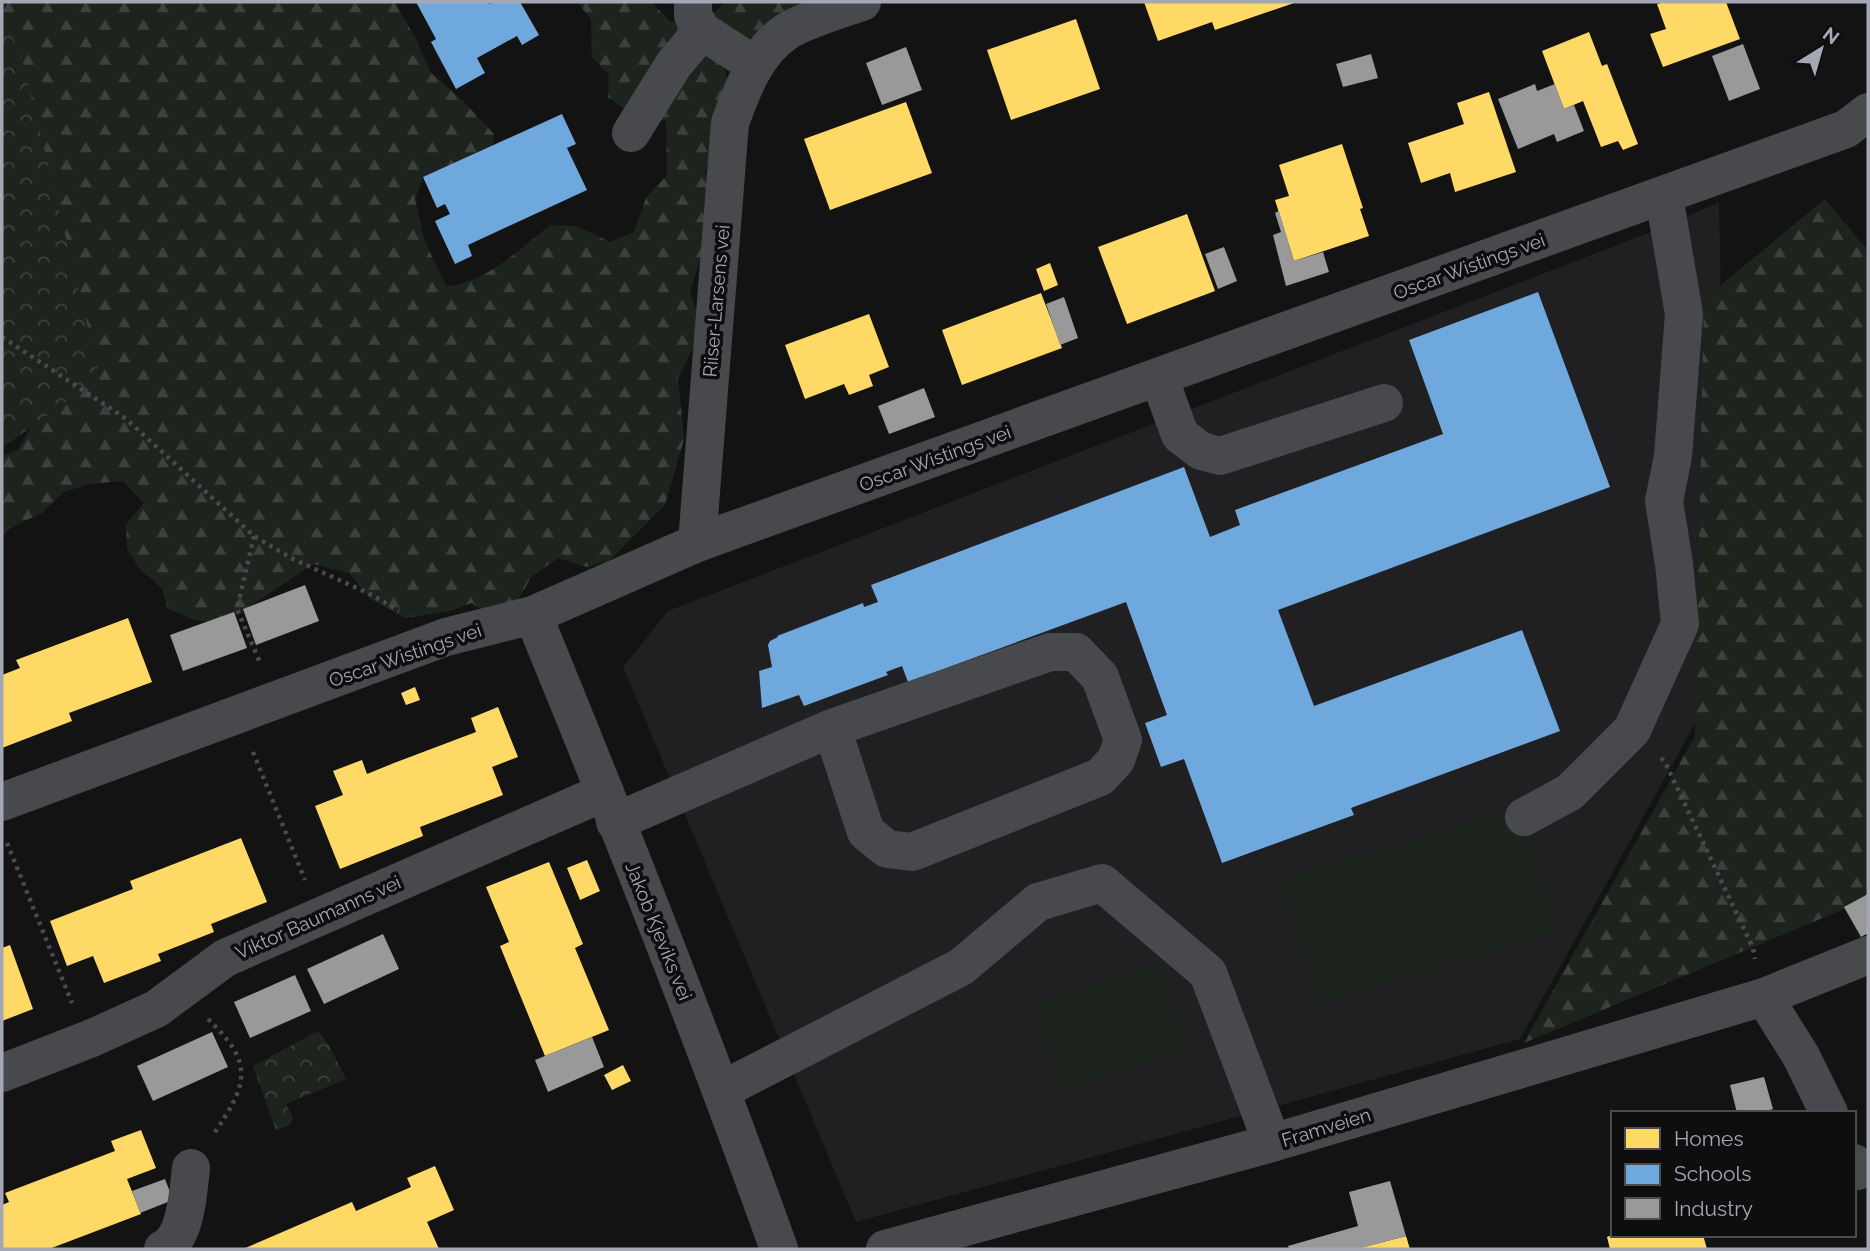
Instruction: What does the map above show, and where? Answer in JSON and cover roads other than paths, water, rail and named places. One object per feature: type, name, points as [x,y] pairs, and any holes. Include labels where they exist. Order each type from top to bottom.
[{"type":"street","name":"Riiser-Larsens vei","points":[[697,543],[730,123],[743,85],[755,65],[786,31],[862,2]]},
{"type":"street","points":[[631,133],[674,64],[697,16],[755,65]]},
{"type":"street","name":"Oscar Wistings vei","points":[[2,802],[446,637],[533,615],[697,543],[1664,196],[1846,129],[1868,112]]},
{"type":"street","points":[[1524,817],[1570,792],[1632,730],[1680,624],[1664,501],[1673,456],[1684,314],[1664,196]]},
{"type":"street","points":[[1159,377],[1180,435],[1201,451],[1220,456],[1384,403]]},
{"type":"street","name":"Jakob Kjeviks vei","points":[[533,615],[722,1090],[779,1249]]},
{"type":"street","name":"Viktor Baumanns vei","points":[[2,1073],[88,1040],[156,1009],[225,958],[317,917],[610,807],[832,728],[1051,652],[1076,652],[1100,677],[1123,740],[1116,760],[1100,777],[912,852],[887,849],[866,832],[832,728]]},
{"type":"street","points":[[722,1090],[961,967],[1038,902],[1102,883],[1208,973],[1272,1143]]},
{"type":"street","name":"Framveien","points":[[885,1249],[1272,1143],[1765,997],[1868,955]]},
{"type":"street","points":[[1765,997],[1801,1056],[1828,1111]]},
{"type":"street","points":[[163,1249],[168,1247],[184,1222],[191,1168]]}]
